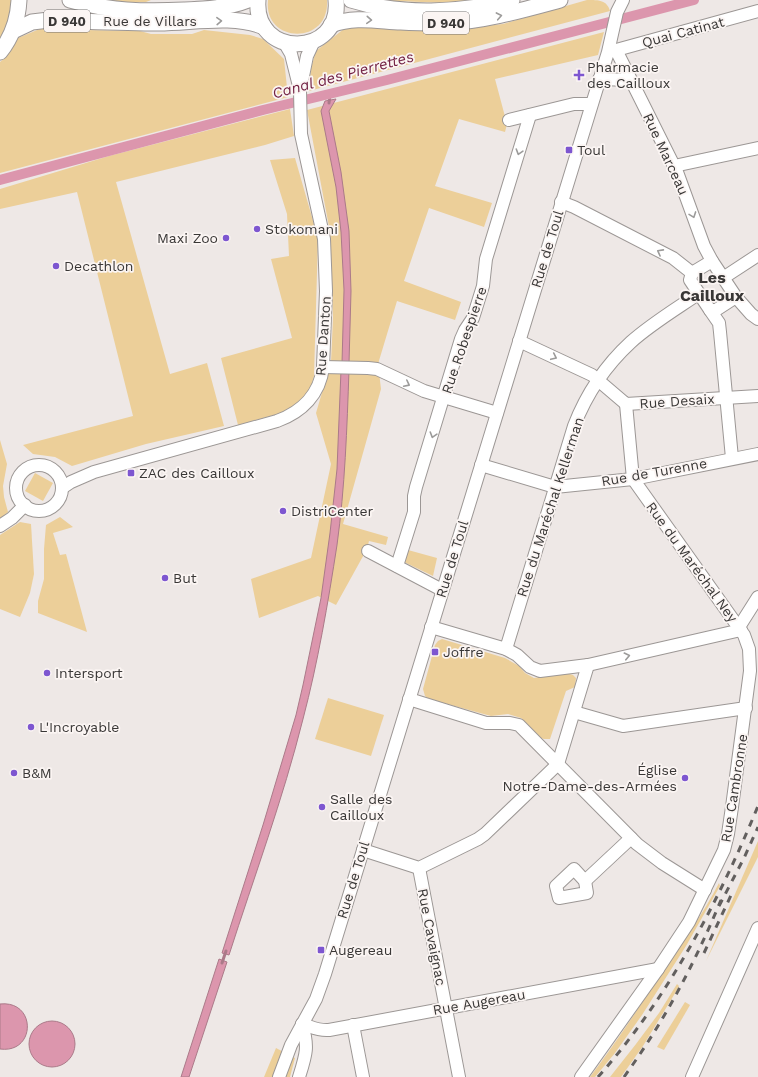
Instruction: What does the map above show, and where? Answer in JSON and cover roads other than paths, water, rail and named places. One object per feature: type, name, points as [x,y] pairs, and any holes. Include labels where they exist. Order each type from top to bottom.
[{"type":"main road","points":[[0,52],[12,31],[18,15],[19,0]]},
{"type":"main road","name":"Rue de Villars","points":[[70,0],[100,8],[144,11],[208,8],[248,0]]},
{"type":"main road","points":[[258,0],[258,12],[264,27],[275,38],[284,42],[299,44],[314,41],[323,35],[331,25],[335,14],[336,0]]},
{"type":"main road","name":"D 940","points":[[351,0],[389,9],[422,11],[469,8],[512,0]]},
{"type":"main road","name":"D 940","points":[[331,25],[355,19],[418,23],[456,22],[504,15],[560,0]]},
{"type":"main road","name":"Rue de Villars","points":[[12,31],[32,22],[49,20],[157,23],[230,20],[255,23],[264,27]]},
{"type":"street","points":[[615,0],[617,12]]},
{"type":"street","points":[[617,12],[623,0]]},
{"type":"street","name":"Quai Catinat","points":[[612,51],[758,11]]},
{"type":"street","name":"Rue de Toul","points":[[279,1077],[291,1044],[319,992],[599,78],[612,51],[611,38],[617,12]]},
{"type":"street","points":[[300,91],[307,56],[314,41]]},
{"type":"street","points":[[284,42],[292,58],[300,91]]},
{"type":"street","name":"Rue Marceau","points":[[612,51],[631,80],[674,166],[704,246],[712,262],[736,296],[751,314],[758,319]]},
{"type":"street","points":[[599,78],[631,80]]},
{"type":"street","name":"Rue Danton","points":[[62,488],[71,482],[94,472],[289,417],[305,405],[314,395],[319,384],[323,367],[326,291],[324,239],[301,134],[300,91]]},
{"type":"street","points":[[509,120],[574,104],[592,104]]},
{"type":"street","name":"Rue Robespierre","points":[[397,566],[414,512],[414,496],[416,487],[463,334],[473,318],[483,286],[486,259],[530,115]]},
{"type":"street","points":[[674,166],[758,148]]},
{"type":"street","points":[[562,202],[673,258],[692,273]]},
{"type":"street","points":[[723,278],[758,255]]},
{"type":"street","points":[[712,262],[692,273],[690,280],[719,323],[732,458]]},
{"type":"street","name":"Rue du Maréchal Kellerman","points":[[506,649],[555,486],[579,415],[599,380],[613,360],[631,342],[698,294]]},
{"type":"street","points":[[710,310],[716,310],[736,296]]},
{"type":"street","name":"Rue Desaix","points":[[519,341],[585,371],[599,380],[626,404],[758,396]]},
{"type":"street","points":[[323,367],[377,369],[419,389],[497,413]]},
{"type":"street","points":[[626,404],[633,479]]},
{"type":"street","name":"Rue de Turenne","points":[[481,465],[555,486],[633,479],[758,454]]},
{"type":"street","points":[[42,465],[57,473],[61,480],[62,488],[58,501],[44,510],[37,510],[25,505],[20,499],[17,489],[19,478],[23,472],[32,466],[42,465]]},
{"type":"street","name":"Rue Danton","points":[[57,473],[65,475],[94,472]]},
{"type":"street","name":"Rue du Maréchal Ney","points":[[633,479],[740,629]]},
{"type":"street","points":[[0,526],[12,518],[25,505]]},
{"type":"street","points":[[368,550],[442,590]]},
{"type":"street","points":[[431,627],[506,649],[517,655],[530,667],[540,671],[588,665],[740,629],[758,597]]},
{"type":"street","name":"Rue Cambronne","points":[[581,1077],[658,969],[689,922],[706,890],[724,850],[746,708],[750,670],[750,656],[747,642],[740,629]]},
{"type":"street","points":[[363,850],[419,868],[478,839],[485,834],[558,764],[588,665]]},
{"type":"street","points":[[409,699],[486,723],[510,723],[519,725],[631,838],[662,863],[706,890]]},
{"type":"street","points":[[574,712],[623,726],[746,708]]},
{"type":"street","points":[[585,881],[631,838]]},
{"type":"street","name":"Rue Cavaignac","points":[[419,868],[459,1077]]},
{"type":"street","points":[[692,1077],[758,928]]},
{"type":"street","name":"Rue Augereau","points":[[302,1024],[316,1030],[323,1030],[658,969]]},
{"type":"street","points":[[299,1077],[307,1048],[306,1036],[302,1024]]},
{"type":"street","points":[[354,1025],[363,1077]]},
{"type":"waterway","name":"Canal des Pierrettes","points":[[0,180],[263,110],[387,80],[694,0]]},
{"type":"waterway","points":[[329,103],[330,94]]},
{"type":"waterway","points":[[222,963],[226,951]]},
{"type":"railway","points":[[598,1077],[647,1015],[669,982],[708,914],[743,842],[758,806]]},
{"type":"railway","points":[[719,906],[758,827]]},
{"type":"railway","points":[[704,953],[733,891]]},
{"type":"railway","points":[[624,1077],[653,1034],[678,992],[721,900]]},
{"type":"place","name":"Pharmacie des Cailloux","points":[[579,75]]},
{"type":"place","name":"Toul","points":[[569,150]]},
{"type":"place","name":"Stokomani","points":[[257,229]]},
{"type":"place","name":"Maxi Zoo","points":[[226,238]]},
{"type":"place","name":"Decathlon","points":[[56,266]]},
{"type":"place","name":"ZAC des Cailloux","points":[[131,473]]},
{"type":"place","name":"DistriCenter","points":[[283,511]]},
{"type":"place","name":"But","points":[[165,578]]},
{"type":"place","name":"Joffre","points":[[435,652]]},
{"type":"place","name":"Intersport","points":[[47,673]]},
{"type":"place","name":"L'Incroyable","points":[[31,727]]},
{"type":"place","name":"B&M","points":[[14,773]]},
{"type":"place","name":"Église Notre-Dame-des-Armées","points":[[685,778]]},
{"type":"place","name":"Salle des Cailloux","points":[[322,807]]},
{"type":"place","name":"Augereau","points":[[321,950]]},
{"type":"district","name":"Les Cailloux","points":[[712,286]]}]
